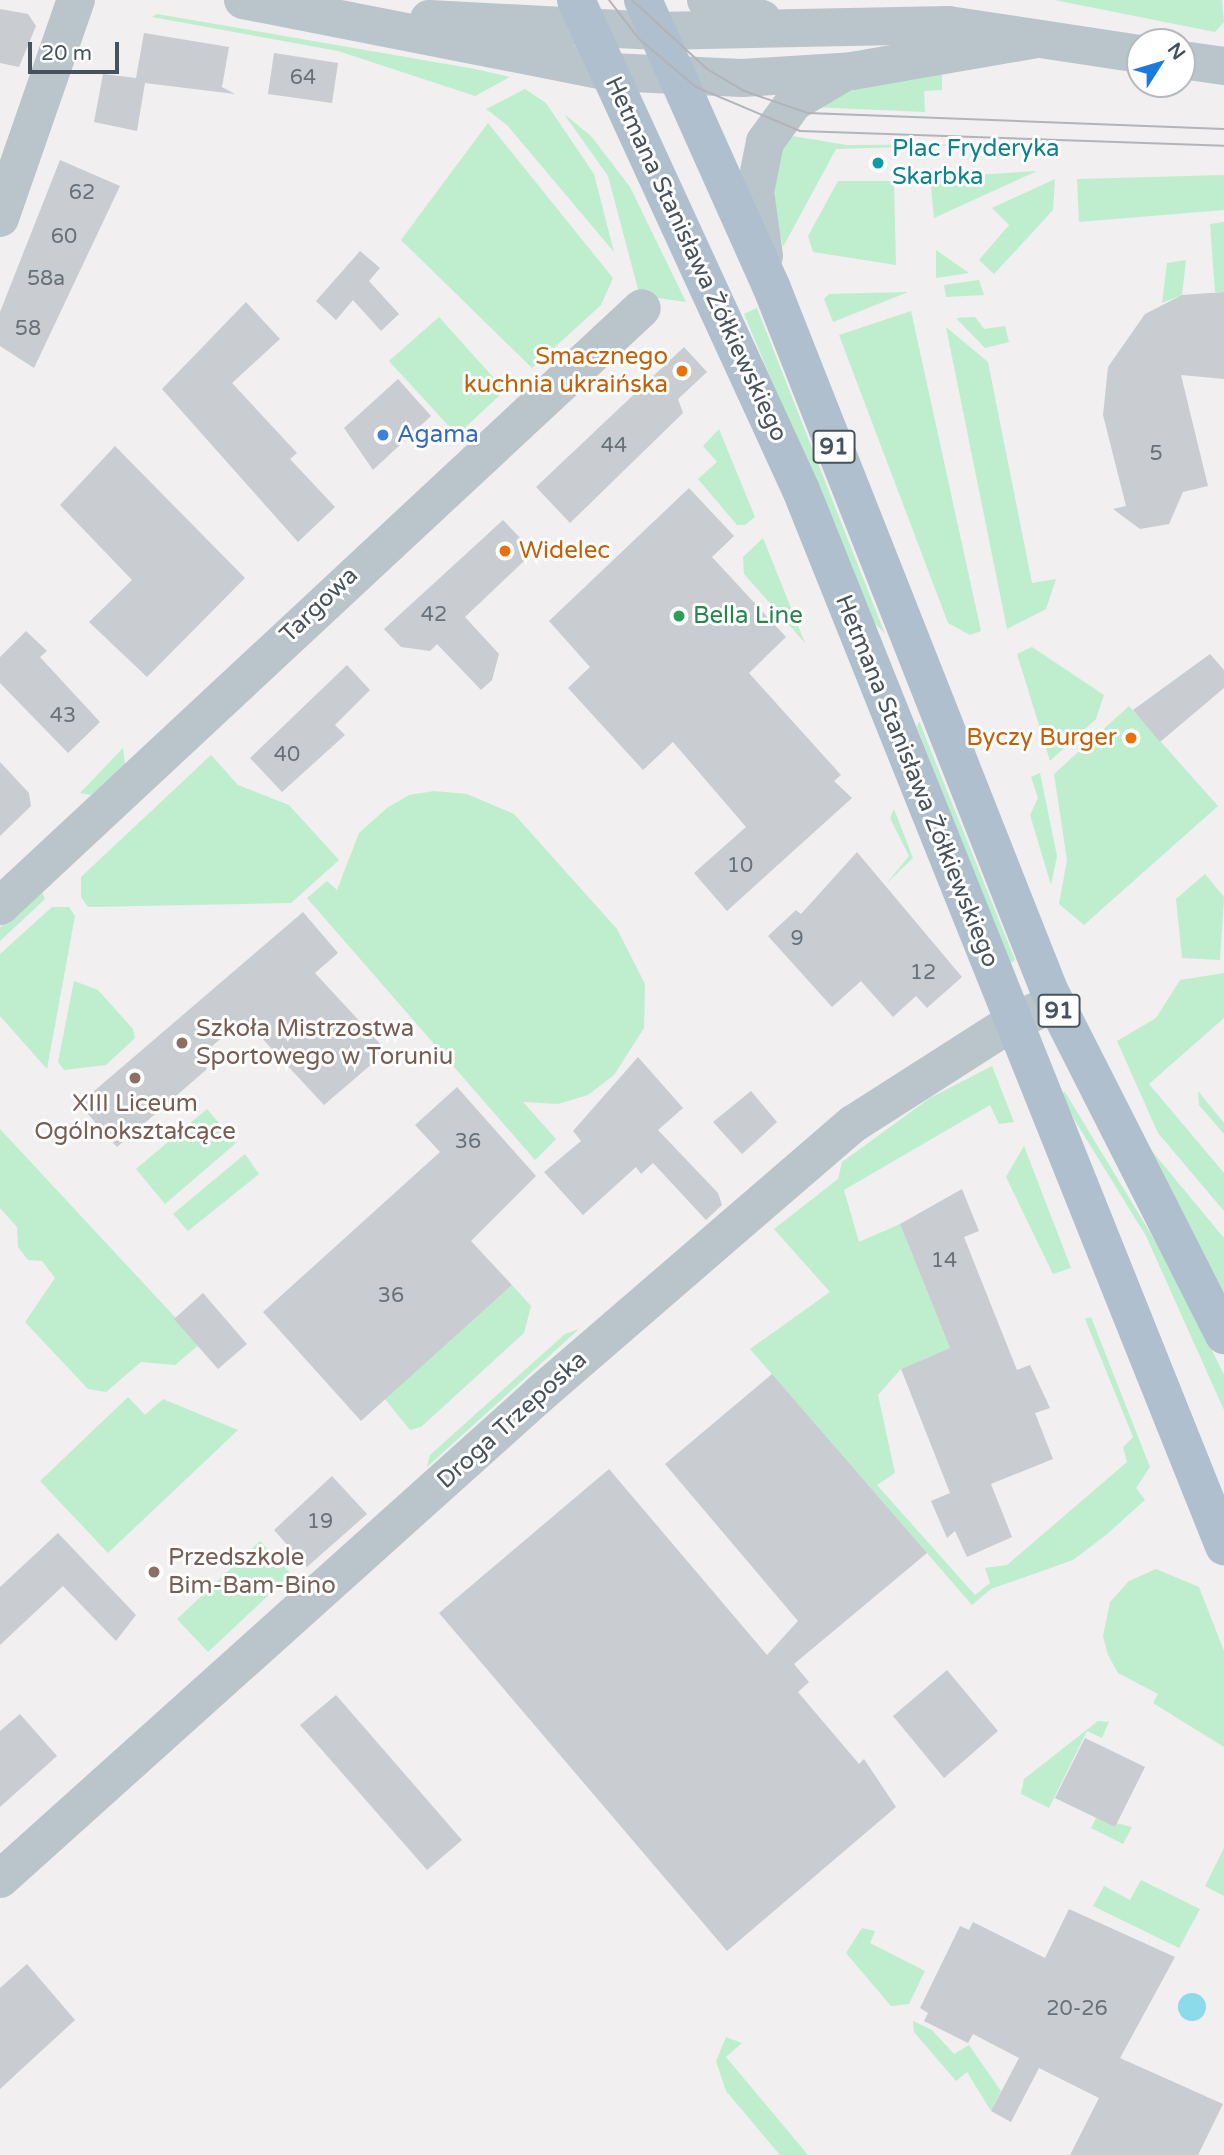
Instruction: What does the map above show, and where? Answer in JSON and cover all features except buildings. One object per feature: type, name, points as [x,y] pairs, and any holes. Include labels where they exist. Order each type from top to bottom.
[{"type":"main road","name":"Hetmana Stanisława Żółkiewskiego","points":[[582,12],[801,490],[1224,1546]]},
{"type":"main road","name":"Hetmana Stanisława Żółkiewskiego","points":[[650,16],[771,286],[1055,1003],[1224,1335]]},
{"type":"street","points":[[0,218],[76,0]]},
{"type":"street","points":[[243,0],[378,22],[610,72],[677,75],[852,71],[1038,39]]},
{"type":"street","points":[[448,18],[483,0]]},
{"type":"street","points":[[706,0],[802,27]]},
{"type":"street","points":[[378,22],[582,12],[802,27],[948,25],[1126,52]]},
{"type":"street","points":[[1196,62],[1224,66]]},
{"type":"street","points":[[771,286],[755,205],[765,142],[800,96],[852,71]]},
{"type":"street","name":"Targowa","points":[[0,906],[642,308]]},
{"type":"street","name":"Droga Trzeposka","points":[[0,1879],[541,1393],[853,1124],[1014,1021],[1055,1003]]},
{"type":"green space","points":[[1054,0],[1222,0],[1224,22],[1215,32]]},
{"type":"green space","points":[[157,14],[510,77],[475,96],[338,51],[152,17]]},
{"type":"green space","points":[[942,72],[942,90],[924,91],[925,112],[811,107],[829,93]]},
{"type":"green space","points":[[525,89],[546,103],[594,174],[614,252],[507,125],[486,109]]},
{"type":"green space","points":[[564,114],[591,136],[630,187],[686,302],[644,296],[638,289],[608,176]]},
{"type":"green space","points":[[488,123],[613,278],[601,305],[532,368],[401,240]]},
{"type":"green space","points":[[786,135],[847,145],[1006,144],[836,149],[783,247],[771,195]]},
{"type":"green space","points":[[1037,171],[934,218],[930,178]]},
{"type":"green space","points":[[1224,175],[1224,210],[1079,222],[1077,179]]},
{"type":"green space","points":[[1055,179],[1053,210],[994,274],[979,260],[1009,225],[992,208]]},
{"type":"green space","points":[[838,181],[894,181],[896,265],[813,252],[808,236]]},
{"type":"green space","points":[[1224,222],[1224,293],[1215,292],[1210,224]]},
{"type":"green space","points":[[936,250],[969,273],[936,278]]},
{"type":"green space","points":[[1186,260],[1182,295],[1162,303],[1167,263]]},
{"type":"green space","points":[[979,280],[984,295],[946,297],[944,285]]},
{"type":"green space","points":[[908,292],[833,322],[824,299],[829,294]]},
{"type":"green space","points":[[757,308],[885,634],[871,619],[744,314]]},
{"type":"green space","points":[[911,311],[981,631],[970,635],[948,623],[839,335]]},
{"type":"green space","points":[[439,317],[501,386],[500,395],[457,435],[389,361]]},
{"type":"green space","points":[[975,317],[984,329],[1005,326],[1009,342],[985,348],[956,318]]},
{"type":"green space","points":[[946,327],[988,362],[1032,583],[1056,579],[1046,609],[1007,629]]},
{"type":"green space","points":[[719,429],[755,517],[745,525],[737,525],[698,479],[717,462],[703,446]]},
{"type":"green space","points":[[763,538],[805,643],[744,574],[743,557]]},
{"type":"green space","points":[[1032,647],[1104,695],[1096,719],[1050,761],[1017,654]]},
{"type":"green space","points":[[1129,706],[1218,806],[1084,925],[1059,904],[1067,860],[1054,774]]},
{"type":"green space","points":[[919,721],[1015,960],[1009,964],[917,727]]},
{"type":"green space","points":[[123,748],[125,764],[91,795],[80,793]]},
{"type":"green space","points":[[211,755],[238,785],[289,805],[339,860],[291,903],[88,907],[81,897],[81,877]]},
{"type":"green space","points":[[1040,773],[1057,856],[1051,885],[1030,815],[1038,798],[1031,777]]},
{"type":"green space","points":[[434,791],[467,794],[514,814],[617,929],[645,984],[644,1028],[614,1075],[588,1095],[558,1104],[523,1102],[556,1139],[535,1160],[307,898],[327,881],[337,890],[359,833],[387,808],[409,795]]},
{"type":"green space","points":[[894,809],[913,858],[887,883],[909,856],[890,818]]},
{"type":"green space","points":[[1205,874],[1224,897],[1220,960],[1182,958],[1176,899]]},
{"type":"green space","points":[[41,889],[45,899],[0,941],[0,927]]},
{"type":"green space","points":[[52,907],[69,907],[75,916],[47,1069],[0,1016],[0,954]]},
{"type":"green space","points":[[1224,973],[1224,1018],[1149,1084],[1224,1173],[1224,1211],[1158,1133],[1117,1041],[1156,1018],[1180,980]]},
{"type":"green space","points":[[74,981],[98,990],[133,1029],[135,1038],[106,1065],[64,1070],[58,1062]]},
{"type":"green space","points":[[992,1066],[1014,1122],[999,1124],[990,1105],[844,1190],[859,1242],[900,1224],[950,1348],[901,1369],[878,1395],[895,1473],[877,1485],[975,1595],[990,1583],[985,1568],[1007,1565],[1127,1462],[1123,1447],[1133,1437],[1085,1319],[1091,1317],[1150,1467],[1136,1488],[1145,1500],[1106,1535],[1073,1560],[991,1589],[972,1605],[750,1349],[830,1292],[774,1229],[838,1179],[842,1162],[930,1098]]},
{"type":"green space","points":[[1198,1091],[1224,1123],[1224,1134],[1199,1105]]},
{"type":"green space","points":[[1065,1092],[1174,1272],[1224,1375],[1224,1410],[1146,1236],[1060,1094]]},
{"type":"green space","points":[[207,1109],[236,1143],[165,1204],[136,1169]]},
{"type":"green space","points":[[0,1129],[200,1344],[175,1365],[141,1362],[106,1392],[88,1389],[25,1322],[55,1278],[42,1261],[28,1260],[18,1247],[17,1227],[0,1208]]},
{"type":"green space","points":[[1024,1146],[1071,1268],[1053,1274],[1006,1177]]},
{"type":"green space","points":[[1151,1150],[1224,1238],[1224,1293]]},
{"type":"green space","points":[[245,1154],[259,1174],[188,1231],[173,1214]]},
{"type":"green space","points":[[512,1285],[531,1306],[524,1333],[421,1427],[410,1430],[384,1398]]},
{"type":"green space","points":[[579,1329],[427,1467],[430,1455],[565,1334]]},
{"type":"green space","points":[[128,1397],[145,1415],[163,1399],[238,1430],[108,1553],[40,1481]]},
{"type":"green space","points":[[260,1541],[291,1574],[208,1652],[177,1619]]},
{"type":"green space","points":[[1156,1569],[1199,1587],[1224,1651],[1224,1747],[1153,1703],[1158,1694],[1118,1673],[1108,1655],[1103,1636],[1110,1602],[1129,1581]]},
{"type":"green space","points":[[1098,1721],[1109,1722],[1102,1738],[1087,1731],[1049,1808],[1021,1794],[1024,1779]]},
{"type":"green space","points":[[1096,1818],[1132,1827],[1123,1844],[1091,1828]]},
{"type":"green space","points":[[1224,1848],[1224,1896],[1205,1886]]},
{"type":"green space","points":[[1141,1880],[1200,1909],[1179,1948],[1093,1906],[1104,1886],[1130,1900]]},
{"type":"green space","points":[[862,1928],[875,1931],[870,1943],[925,1971],[909,2004],[891,2006],[846,1953]]},
{"type":"green space","points":[[913,2021],[932,2030],[954,2054],[969,2045],[1001,2091],[991,2111],[967,2072],[956,2081],[914,2032]]},
{"type":"green space","points":[[726,2037],[742,2043],[726,2057],[808,2155],[780,2155],[726,2091],[716,2061]]},
{"type":"water","points":[[1192,1993],[1202,1997],[1206,2007],[1202,2017],[1192,2021],[1182,2017],[1178,2007],[1182,1997]]},
{"type":"tram line","points":[[609,0],[639,39],[696,87],[800,131],[1224,146]]},
{"type":"tram line","points":[[632,0],[707,69],[744,91],[808,113],[1224,129]]},
{"type":"place","name":"Plac Fryderyka Skarbka","points":[[878,163]]},
{"type":"place","name":"Smacznego kuchnia ukraińska","points":[[682,371]]},
{"type":"place","name":"Agama","points":[[383,435]]},
{"type":"place","name":"Widelec","points":[[505,551]]},
{"type":"place","name":"Bella Line","points":[[679,616]]},
{"type":"place","name":"Byczy Burger","points":[[1131,738]]},
{"type":"place","name":"Szkoła Mistrzostwa Sportowego w Toruniu","points":[[182,1043]]},
{"type":"place","name":"XIII Liceum Ogólnokształcące","points":[[135,1078]]},
{"type":"place","name":"Przedszkole Bim-Bam-Bino","points":[[154,1572]]}]
